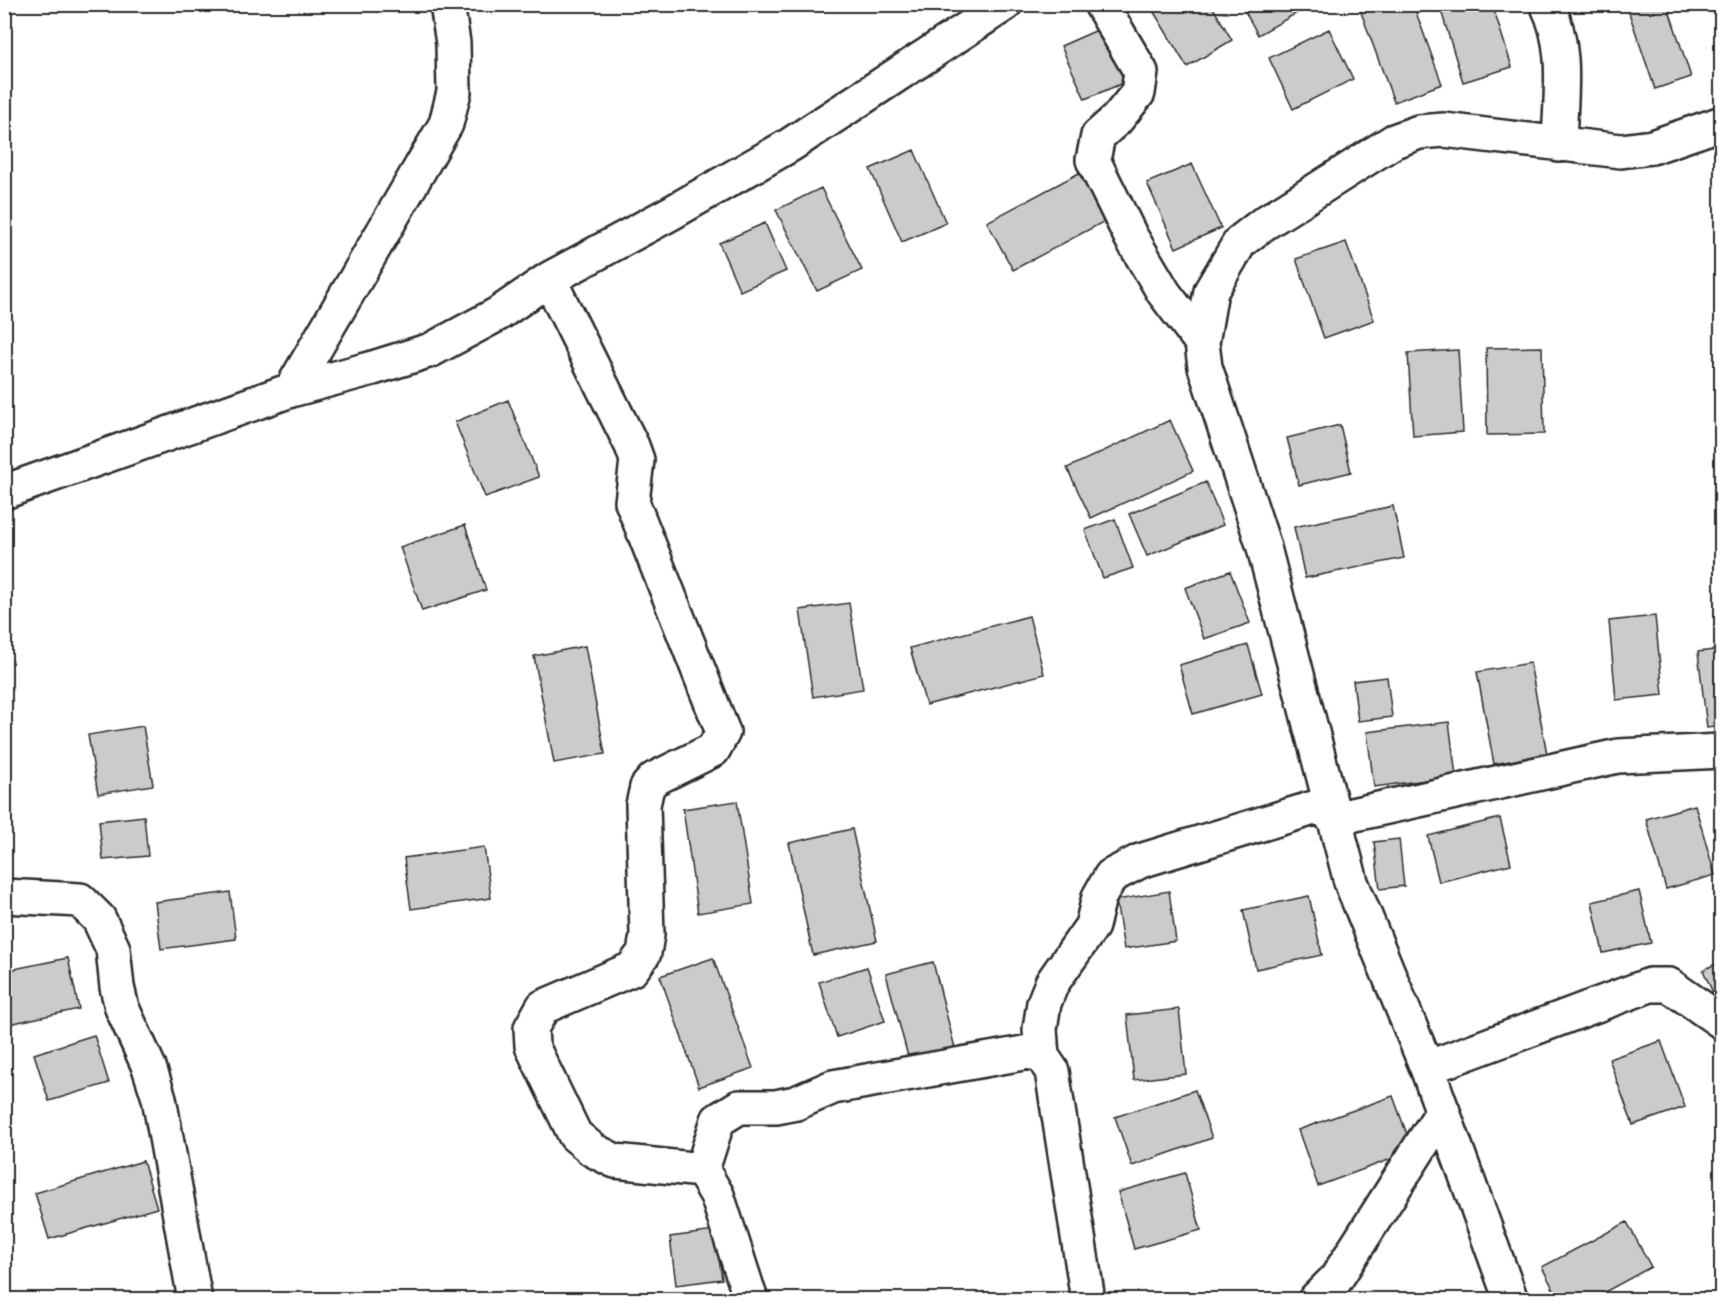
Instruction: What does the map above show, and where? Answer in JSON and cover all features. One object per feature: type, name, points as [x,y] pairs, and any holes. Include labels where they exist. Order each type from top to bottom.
[{"type":"street","points":[[291,390],[446,124],[454,92],[453,43],[447,4]]},
{"type":"street","points":[[4,492],[291,390],[431,350],[498,314],[549,279],[790,145],[1005,4]]},
{"type":"street","points":[[1101,4],[1141,72],[1138,93],[1117,119],[1098,136],[1093,160],[1131,237],[1164,293],[1202,343]]},
{"type":"street","points":[[1546,4],[1555,22],[1562,53],[1559,145]]},
{"type":"street","points":[[1511,1299],[1443,1112],[1351,882],[1263,544],[1205,368],[1202,343],[1211,291],[1240,242],[1263,224],[1394,141],[1419,132],[1444,130],[1621,151],[1652,147],[1722,123]]},
{"type":"street","points":[[549,279],[633,446],[637,460],[632,502],[723,732],[713,750],[654,779],[647,787],[643,805],[647,935],[644,952],[632,969],[543,1007],[531,1028],[532,1046],[575,1135],[593,1150],[615,1161],[702,1170]]},
{"type":"street","points":[[1088,1299],[1052,1071],[1042,1056],[1040,1029],[1044,1003],[1052,983],[1092,926],[1099,897],[1111,876],[1140,861],[1331,811],[1618,756],[1722,751]]},
{"type":"street","points":[[4,896],[80,900],[99,919],[113,949],[122,1008],[150,1067],[159,1098],[195,1299]]},
{"type":"street","points":[[1426,1068],[1650,985],[1669,985],[1722,1022]]},
{"type":"street","points":[[751,1299],[717,1195],[702,1170],[718,1120],[739,1107],[776,1107],[796,1103],[833,1087],[1029,1052],[1042,1056]]},
{"type":"street","points":[[1315,1299],[1336,1279],[1443,1112]]},
{"type":"building","points":[[1149,4],[1211,4],[1232,40],[1187,67]]},
{"type":"building","points":[[1241,4],[1302,4],[1304,9],[1258,35]]},
{"type":"building","points":[[1358,4],[1413,4],[1442,84],[1394,102]]},
{"type":"building","points":[[1439,4],[1492,4],[1512,67],[1463,82]]},
{"type":"building","points":[[1626,4],[1667,4],[1691,77],[1655,89]]},
{"type":"building","points":[[1104,27],[1128,81],[1085,99],[1061,46]]},
{"type":"building","points":[[1329,29],[1353,79],[1293,109],[1269,58]]},
{"type":"building","points":[[914,150],[946,223],[902,242],[870,169]]},
{"type":"building","points":[[1192,164],[1221,228],[1176,248],[1147,183]]},
{"type":"building","points":[[1079,173],[1105,221],[1013,270],[987,222]]},
{"type":"building","points":[[821,188],[862,270],[817,291],[776,210]]},
{"type":"building","points":[[765,223],[786,271],[740,291],[719,243]]},
{"type":"building","points":[[1346,242],[1374,320],[1324,338],[1296,259]]},
{"type":"building","points":[[1542,347],[1544,434],[1487,435],[1486,348]]},
{"type":"building","points":[[1458,350],[1463,432],[1413,436],[1408,353]]},
{"type":"building","points":[[508,400],[539,477],[485,497],[455,422]]},
{"type":"building","points":[[1170,420],[1193,471],[1091,518],[1067,468]]},
{"type":"building","points":[[1340,425],[1351,472],[1299,485],[1287,438]]},
{"type":"building","points":[[1206,482],[1223,525],[1147,556],[1129,514]]},
{"type":"building","points":[[1393,506],[1404,558],[1305,578],[1294,527]]},
{"type":"building","points":[[1115,519],[1133,568],[1103,578],[1085,530]]},
{"type":"building","points":[[465,525],[486,590],[422,611],[400,547]]},
{"type":"building","points":[[1230,571],[1250,623],[1204,639],[1185,588]]},
{"type":"building","points":[[849,603],[863,689],[813,697],[800,610]]},
{"type":"building","points":[[1029,616],[1044,674],[926,705],[910,648]]},
{"type":"building","points":[[1655,616],[1663,695],[1616,700],[1609,621]]},
{"type":"building","points":[[1248,645],[1262,694],[1193,714],[1179,665]]},
{"type":"building","points":[[585,646],[605,754],[554,763],[534,656]]},
{"type":"building","points":[[1722,649],[1722,726],[1707,728],[1698,652]]},
{"type":"building","points":[[1530,663],[1547,754],[1494,764],[1477,672]]},
{"type":"building","points":[[1387,677],[1392,717],[1358,721],[1353,681]]},
{"type":"building","points":[[1449,722],[1456,776],[1374,787],[1367,732]]},
{"type":"building","points":[[143,726],[153,785],[98,794],[88,735]]},
{"type":"building","points":[[737,801],[753,904],[698,913],[683,809]]},
{"type":"building","points":[[1695,805],[1715,875],[1666,889],[1646,819]]},
{"type":"building","points":[[144,816],[148,856],[103,860],[99,821]]},
{"type":"building","points":[[1500,818],[1511,864],[1439,882],[1428,836]]},
{"type":"building","points":[[852,829],[877,941],[813,955],[789,843]]},
{"type":"building","points":[[1399,839],[1404,886],[1380,889],[1374,842]]},
{"type":"building","points":[[484,847],[491,898],[411,909],[404,858]]},
{"type":"building","points":[[1169,891],[1176,941],[1124,949],[1116,900]]},
{"type":"building","points":[[1639,891],[1651,943],[1603,953],[1592,902]]},
{"type":"building","points":[[230,892],[236,939],[161,949],[155,902]]},
{"type":"building","points":[[1309,896],[1322,955],[1256,969],[1243,910]]},
{"type":"building","points":[[68,958],[79,1009],[4,1025],[4,971]]},
{"type":"building","points":[[713,958],[753,1068],[699,1087],[660,976]]},
{"type":"building","points":[[1722,961],[1722,1011],[1721,1011],[1703,970]]},
{"type":"building","points":[[933,962],[956,1052],[910,1064],[886,974]]},
{"type":"building","points":[[867,967],[885,1021],[837,1037],[819,982]]},
{"type":"building","points":[[1179,1009],[1186,1074],[1134,1080],[1127,1015]]},
{"type":"building","points":[[94,1035],[109,1083],[49,1101],[34,1054]]},
{"type":"building","points":[[1661,1041],[1685,1107],[1633,1125],[1609,1059]]},
{"type":"building","points":[[1195,1090],[1212,1138],[1132,1166],[1115,1117]]},
{"type":"building","points":[[1393,1096],[1413,1151],[1318,1186],[1298,1130]]},
{"type":"building","points":[[143,1161],[157,1208],[49,1239],[35,1193]]},
{"type":"building","points":[[1185,1173],[1201,1230],[1134,1249],[1118,1192]]},
{"type":"building","points":[[1627,1222],[1651,1267],[1590,1300],[1559,1300],[1542,1267]]},
{"type":"building","points":[[715,1231],[722,1279],[676,1285],[670,1237]]}]
